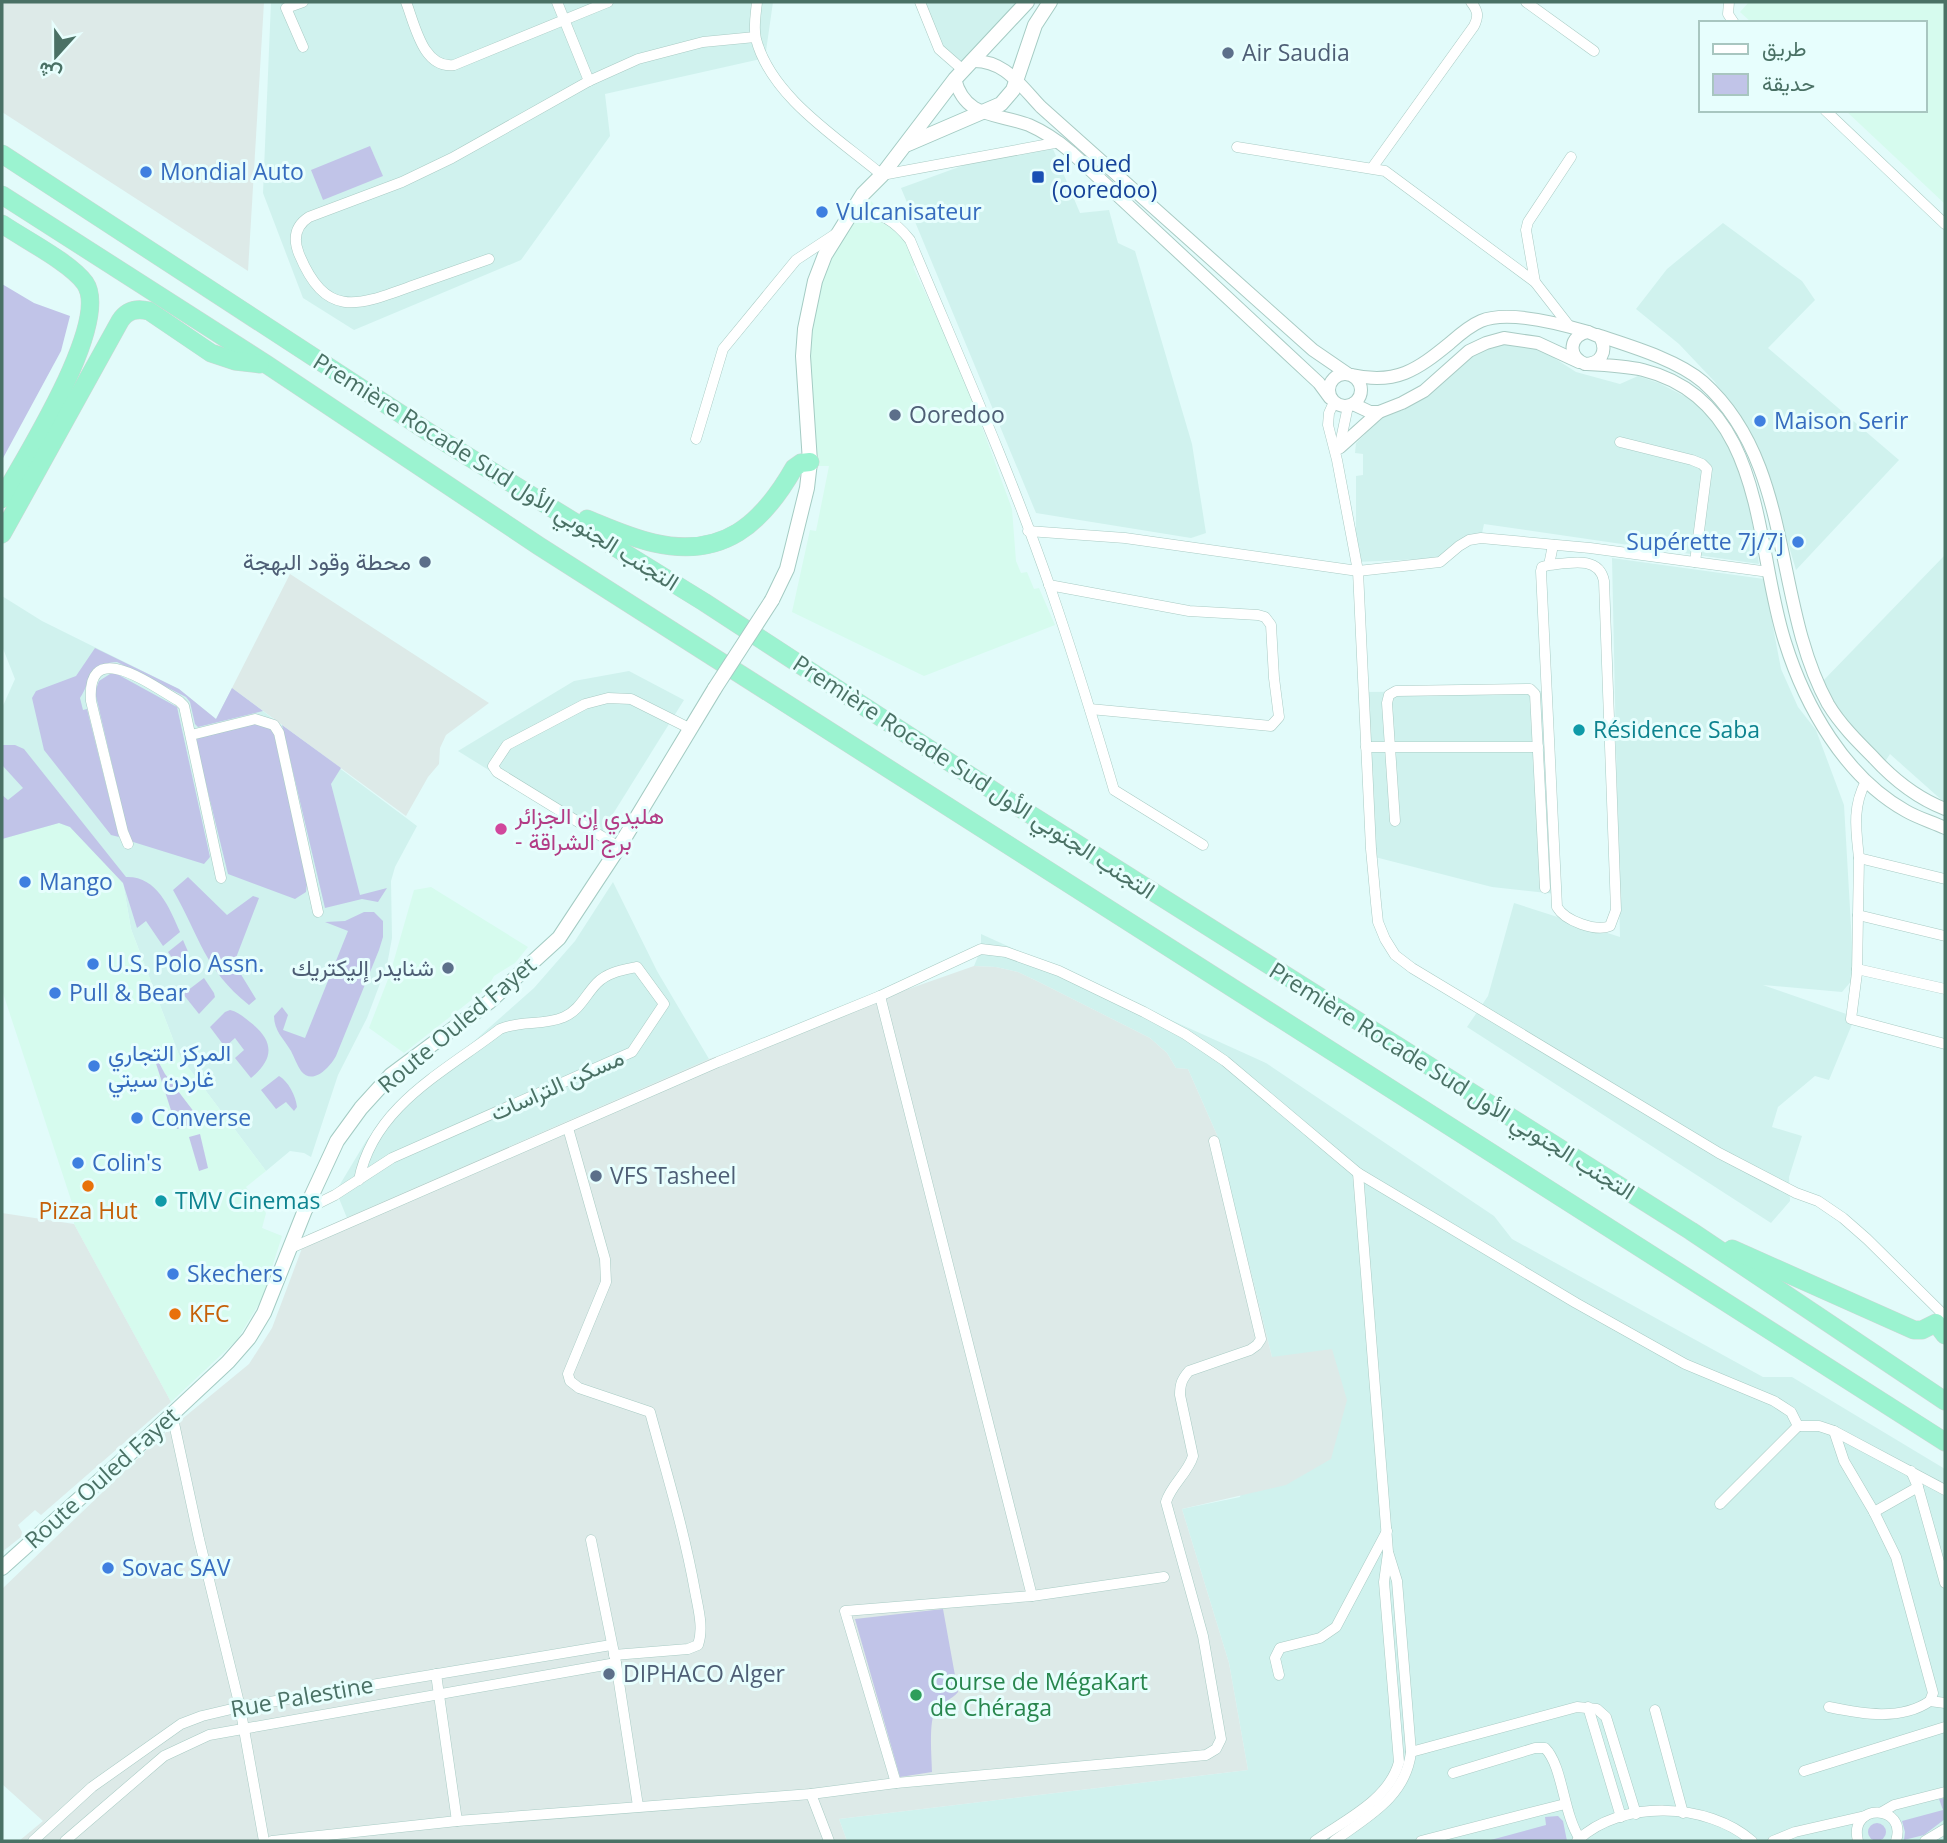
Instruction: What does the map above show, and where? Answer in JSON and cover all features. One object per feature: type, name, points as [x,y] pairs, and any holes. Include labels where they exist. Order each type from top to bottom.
[{"type":"highway","points":[[2,142],[207,288]]},
{"type":"highway","name":"Première Rocade Sud التجنب الجنوبي الأول","points":[[2,154],[430,433],[704,602],[1067,838],[1690,1231],[1945,1401]]},
{"type":"highway","name":"Première Rocade Sud التجنب الجنوبي الأول","points":[[2,195],[266,365],[539,546],[1945,1441]]},
{"type":"highway","points":[[2,224],[73,270],[86,284],[91,298],[91,311],[82,345],[6,504],[2,534]]},
{"type":"highway","points":[[6,504],[120,321],[128,313],[138,309],[149,311],[211,353],[235,361],[266,365]]},
{"type":"highway","points":[[548,505],[652,543],[672,547],[696,547],[722,541],[747,527],[766,511],[796,466],[810,462]]},
{"type":"highway","points":[[1690,1231],[1914,1330],[1922,1330],[1943,1322]]},
{"type":"main road","name":"Route Ouled Fayet","points":[[2,1568],[228,1362],[249,1338],[264,1313],[305,1210],[337,1141],[361,1108],[391,1075],[489,1002],[559,938],[619,847],[715,688],[772,600],[787,569],[807,488],[810,462],[803,356],[805,329],[815,281],[825,255],[863,194],[882,175],[963,70],[1027,2]]},
{"type":"main road","points":[[903,146],[942,127],[985,113],[1001,104],[1013,90],[1035,25],[1050,2]]},
{"type":"street","points":[[303,2],[286,8],[303,47]]},
{"type":"street","points":[[406,2],[429,56],[447,66],[608,2]]},
{"type":"street","points":[[556,2],[589,82]]},
{"type":"street","points":[[757,2],[755,37],[767,65],[790,99],[882,175],[1060,142]]},
{"type":"street","points":[[920,2],[939,49],[963,70]]},
{"type":"street","points":[[1372,168],[1474,26],[1478,18],[1477,10],[1471,2]]},
{"type":"street","points":[[1526,2],[1594,51]]},
{"type":"street","points":[[1729,2],[1728,14],[1733,21]]},
{"type":"street","points":[[489,259],[371,300],[349,303],[327,295],[318,288],[301,258],[295,234],[300,224],[309,217],[402,182],[452,158],[589,82],[638,59],[703,42],[755,37]]},
{"type":"street","points":[[963,70],[992,62],[1002,67],[1041,107],[1313,350],[1350,375],[1361,387],[1360,397],[1351,405],[1338,453]]},
{"type":"street","points":[[963,70],[961,97],[968,104],[985,113],[1030,126],[1060,142],[1319,383],[1332,400],[1370,412],[1379,412]]},
{"type":"street","points":[[1827,112],[1945,224]]},
{"type":"street","points":[[1237,147],[1385,172],[1535,282],[1570,327]]},
{"type":"street","points":[[1535,282],[1528,222],[1571,158]]},
{"type":"street","points":[[852,212],[860,210],[890,220],[909,240],[980,407],[1049,585],[1114,790],[1203,845]]},
{"type":"street","points":[[696,439],[723,349],[796,260],[837,233]]},
{"type":"street","points":[[1943,1322],[1867,1239],[1818,1200],[1796,1193],[1719,1153],[1412,968],[1395,955],[1378,922],[1376,904],[1358,571],[1338,453],[1328,425],[1332,400],[1328,388],[1333,379],[1350,375],[1385,379],[1404,375],[1422,366],[1464,331],[1481,321],[1496,317],[1524,319],[1592,333],[1677,365],[1702,381],[1734,417],[1755,453],[1766,486],[1792,601],[1811,662],[1828,704],[1850,733],[1882,767],[1919,797],[1945,808]]},
{"type":"street","points":[[1592,333],[1603,342],[1603,353],[1597,362],[1583,363],[1574,355],[1572,345],[1578,335],[1592,333]]},
{"type":"street","points":[[1338,453],[1379,412],[1424,391],[1469,351],[1495,340],[1514,338],[1538,342],[1583,363],[1644,370],[1685,389],[1706,405],[1740,453],[1757,510],[1784,641],[1804,694],[1821,726],[1866,781],[1905,811],[1945,828]]},
{"type":"street","points":[[1620,442],[1692,460],[1707,469],[1695,562]]},
{"type":"street","points":[[1028,531],[1125,538],[1358,571],[1440,562],[1459,546],[1480,538],[1769,572]]},
{"type":"street","points":[[1549,565],[1552,545]]},
{"type":"street","points":[[1585,562],[1599,568],[1604,581],[1616,910],[1610,926],[1603,929],[1594,929],[1562,913],[1557,907],[1541,571],[1549,565],[1585,562]]},
{"type":"street","points":[[1049,585],[1189,611],[1258,615],[1265,617],[1271,625],[1279,717],[1271,726],[1090,709]]},
{"type":"street","points":[[128,844],[91,701],[90,691],[94,679],[103,668],[115,667],[179,701],[187,712],[220,878]]},
{"type":"street","points":[[1395,821],[1387,703],[1392,692],[1526,688],[1535,694],[1545,888]]},
{"type":"street","points":[[619,847],[497,772],[493,765],[495,760],[507,745],[585,704],[608,698],[631,699],[691,729]]},
{"type":"street","points":[[191,735],[255,719],[274,725],[279,733],[318,912]]},
{"type":"street","points":[[1366,747],[1538,747]]},
{"type":"street","points":[[1866,781],[1856,805],[1855,817],[1860,858],[1857,969],[1851,1019],[1945,1044]]},
{"type":"street","points":[[1860,858],[1945,879]]},
{"type":"street","points":[[1858,915],[1945,936]]},
{"type":"street","points":[[291,1248],[718,1062],[880,996],[981,949],[1030,959],[1185,1034],[1225,1061],[1358,1173],[1576,1303],[1685,1364],[1774,1401],[1791,1412],[1798,1426]]},
{"type":"street","name":"مسكن التراسات","points":[[305,1210],[335,1195],[359,1180],[392,1158],[632,1052],[664,1004],[637,967],[609,974],[597,983],[576,1010],[563,1018],[513,1023],[500,1029],[430,1079],[400,1106],[368,1147],[359,1180]]},
{"type":"street","points":[[1857,969],[1945,989]]},
{"type":"street","points":[[880,996],[1032,1596]]},
{"type":"street","points":[[568,1128],[605,1259],[606,1282],[568,1374],[570,1381],[579,1388],[650,1412],[687,1547],[700,1622],[701,1638],[698,1645],[688,1649],[613,1654]]},
{"type":"street","points":[[272,1841],[457,1821],[811,1794],[896,1783],[1206,1755],[1216,1749],[1220,1739],[1203,1636],[1166,1502],[1168,1495],[1190,1465],[1192,1455],[1180,1395],[1183,1378],[1189,1371],[1250,1350],[1261,1339],[1213,1141]]},
{"type":"street","points":[[1315,1841],[1383,1792],[1394,1778],[1399,1762],[1384,1582],[1388,1552],[1387,1531],[1358,1173]]},
{"type":"street","points":[[172,1414],[240,1707],[264,1841]]},
{"type":"street","points":[[1720,1504],[1798,1426],[1819,1426],[1834,1431],[1945,1490]]},
{"type":"street","points":[[1829,1707],[1859,1713],[1895,1714],[1918,1710],[1930,1701],[1933,1693],[1895,1557],[1874,1512],[1844,1461],[1834,1431]]},
{"type":"street","points":[[1911,1471],[1945,1583]]},
{"type":"street","points":[[1874,1512],[1918,1487]]},
{"type":"street","points":[[1279,1675],[1275,1658],[1280,1648],[1321,1638],[1336,1627],[1387,1531]]},
{"type":"street","points":[[591,1540],[638,1806]]},
{"type":"street","points":[[1334,1841],[1382,1806],[1397,1791],[1407,1773],[1411,1752],[1397,1581],[1388,1552]]},
{"type":"street","points":[[896,1783],[845,1611],[1032,1596],[1164,1577]]},
{"type":"street","name":"Rue Palestine","points":[[33,1841],[46,1838],[92,1787],[181,1724],[202,1716],[240,1707],[436,1674],[613,1654]]},
{"type":"street","name":"Rue Palestine","points":[[65,1841],[164,1756],[209,1735],[439,1694],[613,1654]]},
{"type":"street","points":[[436,1674],[457,1821]]},
{"type":"street","points":[[1930,1701],[1945,1703]]},
{"type":"street","points":[[1411,1752],[1577,1707],[1597,1709],[1606,1717],[1636,1814]]},
{"type":"street","points":[[1588,1707],[1621,1817]]},
{"type":"street","points":[[1655,1710],[1683,1813]]},
{"type":"street","points":[[1804,1771],[1945,1727]]},
{"type":"street","points":[[1453,1773],[1540,1747],[1549,1752],[1553,1760],[1578,1840],[1597,1825],[1621,1817],[1668,1811],[1718,1822],[1736,1829],[1752,1841]]},
{"type":"street","points":[[1773,1841],[1796,1832],[1882,1812],[1894,1805],[1945,1791]]},
{"type":"street","points":[[811,1794],[829,1841]]},
{"type":"street","points":[[1421,1841],[1565,1804]]},
{"type":"street","points":[[1882,1812],[1896,1824],[1896,1841]]},
{"type":"street","points":[[1858,1841],[1857,1827],[1865,1816]]},
{"type":"street","points":[[1925,1841],[1945,1829]]},
{"type":"shaded area","points":[[2,2],[264,2],[248,271],[2,112]]},
{"type":"shaded area","points":[[271,2],[773,2],[765,58],[605,94],[610,136],[521,260],[354,330],[303,298],[263,193]]},
{"type":"shaded area","points":[[920,2],[1027,2],[963,70],[939,49]]},
{"type":"shaded area","points":[[1749,2],[1945,2],[1945,204],[1847,112],[1926,112],[1926,21],[1750,21],[1740,12]]},
{"type":"shaded area","points":[[1053,149],[1080,213],[1109,210],[1118,243],[1135,251],[1192,444],[1206,533],[1191,538],[1036,513],[901,188],[1003,151]]},
{"type":"shaded area","name":"Ooredoo","points":[[871,201],[922,259],[913,267],[959,364],[1012,509],[1016,561],[1021,573],[1027,572],[1034,589],[1039,588],[1055,625],[924,676],[792,612],[810,530],[816,531],[829,466],[817,466],[809,354],[815,300],[835,246]]},
{"type":"shaded area","points":[[1723,223],[1802,281],[1815,300],[1768,348],[1899,460],[1796,570],[1766,469],[1744,423],[1714,381],[1679,344],[1636,309],[1667,269]]},
{"type":"shaded area","points":[[1501,342],[1545,352],[1576,372],[1620,384],[1638,376],[1659,383],[1692,400],[1714,421],[1733,451],[1745,478],[1759,564],[1484,524],[1481,538],[1447,558],[1356,562],[1356,476],[1363,475],[1363,454],[1355,453],[1356,443],[1386,414],[1404,410],[1456,367],[1478,352]]},
{"type":"shaded area","points":[[1945,555],[1945,803],[1890,754],[1884,763],[1836,707],[1822,682]]},
{"type":"shaded area","points":[[1612,558],[1764,579],[1781,669],[1798,707],[1816,730],[1844,805],[1854,978],[1842,992],[1763,985],[1855,1017],[1829,1080],[1815,1076],[1778,1107],[1772,1127],[1802,1136],[1789,1177],[1790,1201],[1771,1223],[1467,1027],[1488,996],[1514,903],[1620,937]]},
{"type":"shaded area","points":[[290,574],[489,703],[446,735],[440,748],[439,764],[428,777],[406,816],[232,688]]},
{"type":"shaded area","points":[[2,596],[42,621],[179,689],[216,719],[232,688],[417,826],[395,867],[391,881],[392,938],[387,965],[367,1018],[338,1075],[311,1157],[290,1151],[266,1171],[179,1055],[131,929],[123,883],[2,839],[2,708],[15,679],[2,646]]},
{"type":"shaded area","points":[[629,671],[684,700],[598,838],[458,751],[574,681]]},
{"type":"shaded area","points":[[1546,691],[1556,894],[1492,887],[1371,856],[1359,692]]},
{"type":"shaded area","points":[[59,823],[70,827],[123,883],[131,929],[179,1055],[266,1171],[246,1187],[266,1213],[262,1228],[282,1236],[262,1299],[237,1340],[171,1402],[74,1224],[74,1209],[2,990],[2,839]]},
{"type":"shaded area","points":[[613,882],[657,971],[709,1059],[347,1218],[336,1191],[366,1141],[396,1103],[422,1079],[464,1050],[534,988],[575,941]]},
{"type":"shaded area","name":"شنايدر إليكتريك","points":[[431,887],[528,947],[515,963],[494,976],[488,987],[404,1053],[369,1028],[390,974],[414,890]]},
{"type":"shaded area","points":[[981,934],[1266,1063],[1494,1216],[1512,1239],[1763,1377],[1792,1377],[1945,1469],[1945,1841],[847,1841],[839,1819],[1248,1770],[1229,1663],[1182,1509],[1240,1497],[1272,1357],[1217,1135],[1188,1069],[1176,1068],[1167,1053],[1150,1038],[1039,982],[1018,972],[974,966],[981,949]]},
{"type":"shaded area","points":[[974,966],[1018,972],[1039,982],[1150,1038],[1167,1053],[1176,1068],[1188,1069],[1217,1135],[1272,1357],[1332,1349],[1347,1400],[1331,1459],[1286,1485],[1182,1509],[1229,1663],[1248,1770],[839,1819],[847,1841],[19,1841],[43,1821],[2,1784],[2,1589],[159,1438],[249,1364],[272,1328],[307,1235],[709,1059]]},
{"type":"shaded area","points":[[2,1213],[74,1224],[171,1402],[41,1515],[35,1510],[18,1525],[22,1532],[21,1537],[2,1552]]},
{"type":"green space","points":[[370,146],[383,176],[323,200],[311,170]]},
{"type":"green space","points":[[2,284],[34,303],[70,316],[61,351],[2,460]]},
{"type":"green space","points":[[95,648],[179,689],[216,719],[232,688],[263,711],[198,727],[186,697],[117,662],[95,669],[80,698],[83,710],[87,709],[119,837],[111,835],[44,750],[32,698],[36,691],[76,676]]},
{"type":"green space","points":[[110,674],[117,674],[177,707],[210,857],[204,864],[130,841],[95,692],[99,681]]},
{"type":"green space","points":[[255,723],[269,728],[274,734],[307,884],[306,892],[295,899],[228,874],[195,739]]},
{"type":"green space","points":[[282,725],[341,768],[331,784],[360,895],[387,888],[378,902],[362,899],[325,908]]},
{"type":"green space","points":[[2,745],[15,745],[24,749],[126,877],[137,878],[154,887],[180,932],[163,946],[146,921],[137,928],[123,883],[70,827],[59,823],[2,839],[2,795],[8,800],[23,788],[2,765]]},
{"type":"green space","points":[[188,877],[227,915],[253,896],[259,898],[234,963],[256,999],[249,1005],[234,992],[212,965],[173,890]]},
{"type":"green space","points":[[364,912],[374,912],[383,921],[383,937],[379,950],[336,1056],[321,1073],[311,1077],[301,1071],[278,1031],[274,1016],[282,1007],[288,1015],[283,1030],[305,1038],[348,931],[325,922],[345,921]]},
{"type":"green space","points":[[183,940],[189,954],[176,964],[168,952]]},
{"type":"green space","points":[[204,978],[215,997],[199,1014],[183,994]]},
{"type":"green space","points":[[230,1010],[258,1029],[267,1043],[268,1057],[251,1078],[235,1058],[244,1050],[235,1038],[225,1047],[210,1027]]},
{"type":"green space","points":[[151,1048],[165,1074],[201,1121],[177,1129]]},
{"type":"green space","points":[[279,1076],[293,1094],[297,1107],[294,1111],[286,1102],[276,1109],[261,1090]]},
{"type":"green space","points":[[200,1134],[208,1168],[199,1171],[189,1137]]},
{"type":"green space","name":"Course de MégaKart de Chéraga","points":[[943,1609],[958,1692],[938,1707],[934,1715],[931,1731],[932,1772],[900,1777],[855,1619]]},
{"type":"green space","points":[[1945,1798],[1945,1819],[1924,1835],[1904,1840],[1902,1821],[1943,1810],[1939,1799]]},
{"type":"green space","points":[[1558,1816],[1563,1821],[1567,1841],[1487,1841],[1546,1825],[1545,1817]]},
{"type":"green space","points":[[1873,1823],[1881,1823],[1886,1832],[1884,1839],[1873,1841],[1868,1836],[1868,1828]]},
{"type":"place","name":"Air Saudia","points":[[1228,53]]},
{"type":"place","name":"Mondial Auto","points":[[146,172]]},
{"type":"place","name":"el oued (ooredoo)","points":[[1038,177]]},
{"type":"place","name":"Vulcanisateur","points":[[822,212]]},
{"type":"place","name":"Ooredoo","points":[[895,415]]},
{"type":"place","name":"Maison Serir","points":[[1760,421]]},
{"type":"place","name":"Supérette 7j/7j","points":[[1798,542]]},
{"type":"place","name":"محطة وقود البهجة","points":[[425,562]]},
{"type":"place","name":"Résidence Saba","points":[[1579,730]]},
{"type":"place","name":"هليدي إن الجزائر - برج الشراقة","points":[[501,829]]},
{"type":"place","name":"Mango","points":[[25,882]]},
{"type":"place","name":"U.S. Polo Assn.","points":[[93,964]]},
{"type":"place","name":"شنايدر إليكتريك","points":[[448,968]]},
{"type":"place","name":"Pull & Bear","points":[[55,993]]},
{"type":"place","name":"المركز التجاري غاردن سيتي","points":[[94,1066]]},
{"type":"place","name":"Converse","points":[[137,1118]]},
{"type":"place","name":"Colin's","points":[[78,1163]]},
{"type":"place","name":"VFS Tasheel","points":[[596,1176]]},
{"type":"place","name":"Pizza Hut","points":[[88,1186]]},
{"type":"place","name":"TMV Cinemas","points":[[161,1201]]},
{"type":"place","name":"Skechers","points":[[173,1274]]},
{"type":"place","name":"KFC","points":[[175,1314]]},
{"type":"place","name":"Sovac SAV","points":[[108,1568]]},
{"type":"place","name":"DIPHACO Alger","points":[[609,1674]]},
{"type":"place","name":"Course de MégaKart de Chéraga","points":[[916,1695]]}]
